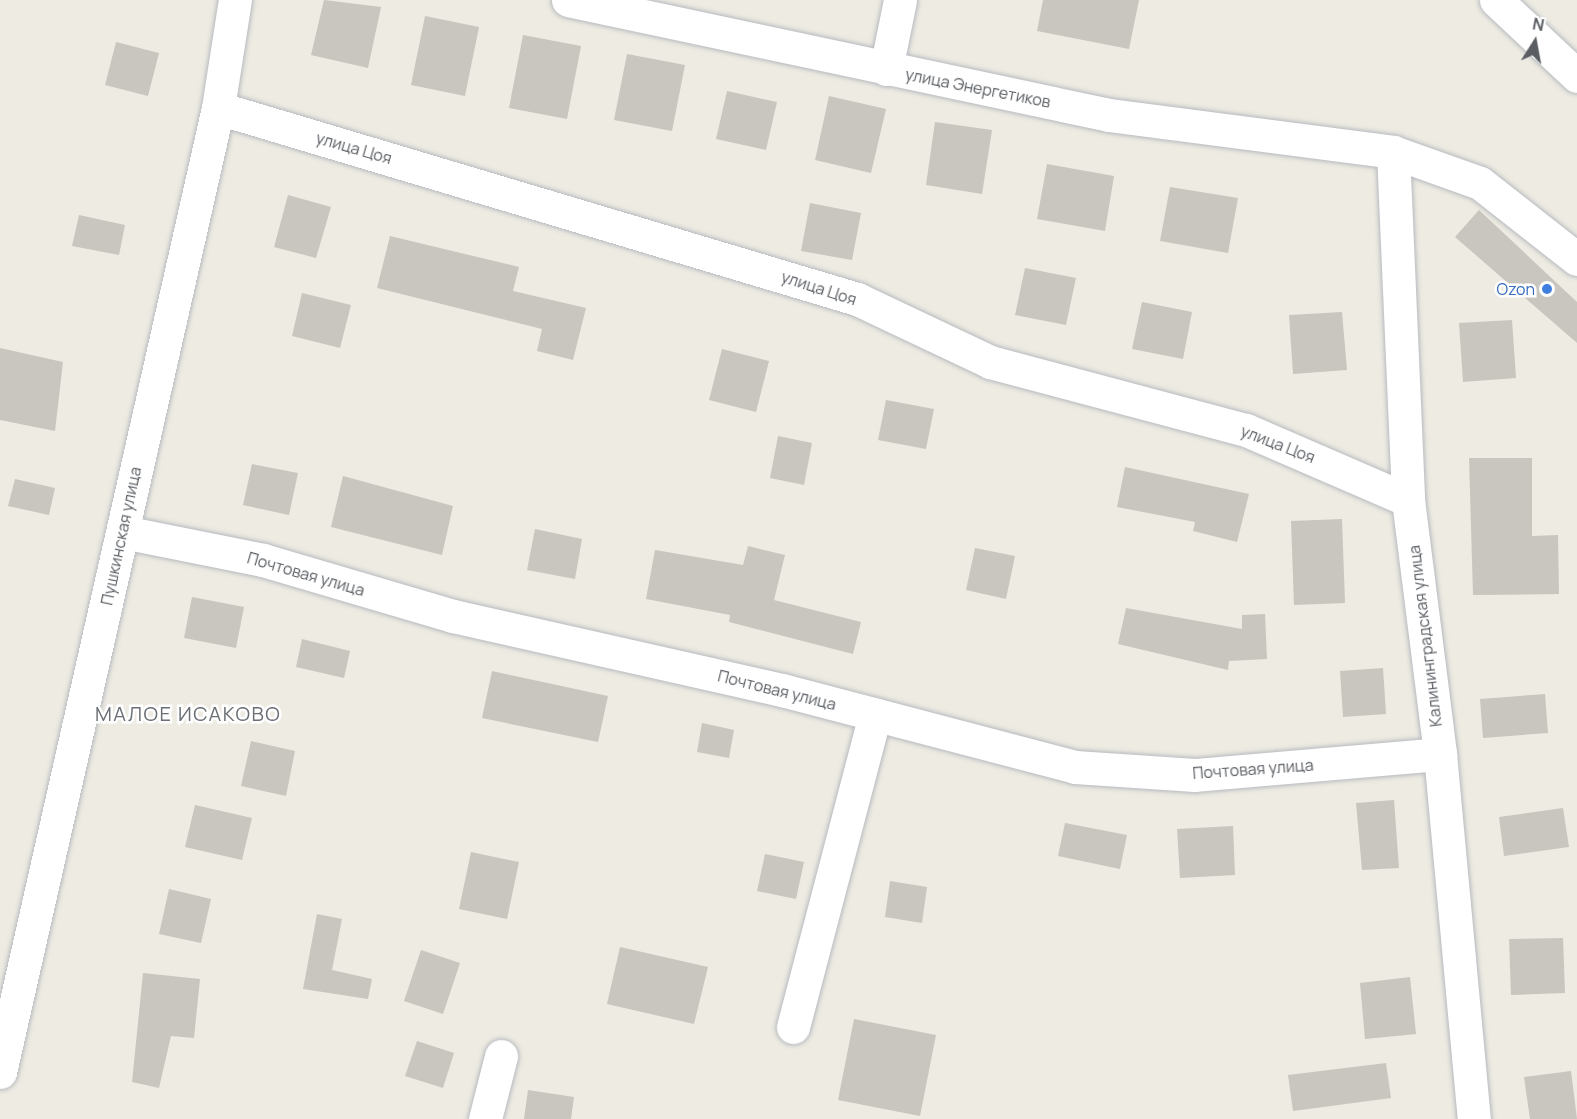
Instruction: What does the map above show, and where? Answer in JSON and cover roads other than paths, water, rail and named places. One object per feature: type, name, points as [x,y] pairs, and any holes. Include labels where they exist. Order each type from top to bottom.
[{"type":"street","name":"Пушкинская улица","points":[[0,1072],[123,532],[147,406],[218,108],[235,0]]},
{"type":"street","name":"улица Энергетиков","points":[[568,0],[600,3],[886,69],[1109,115],[1393,152],[1480,183],[1577,258]]},
{"type":"street","points":[[886,69],[900,0]]},
{"type":"street","points":[[1496,0],[1577,76]]},
{"type":"street","name":"улица Цоя","points":[[218,108],[857,299],[990,362],[1246,430],[1408,500]]},
{"type":"street","name":"Калининградская улица","points":[[1393,152],[1408,500],[1440,754],[1474,1119]]},
{"type":"street","name":"Почтовая улица","points":[[123,532],[263,560],[453,616],[875,715],[1075,767],[1195,775],[1440,754]]},
{"type":"street","points":[[793,1027],[875,715]]},
{"type":"street","points":[[485,1119],[501,1056]]},
{"type":"place","name":"Ozon","points":[[1547,289]]},
{"type":"district","name":"МАЛОЕ ИСАКОВО","points":[[188,713]]}]
